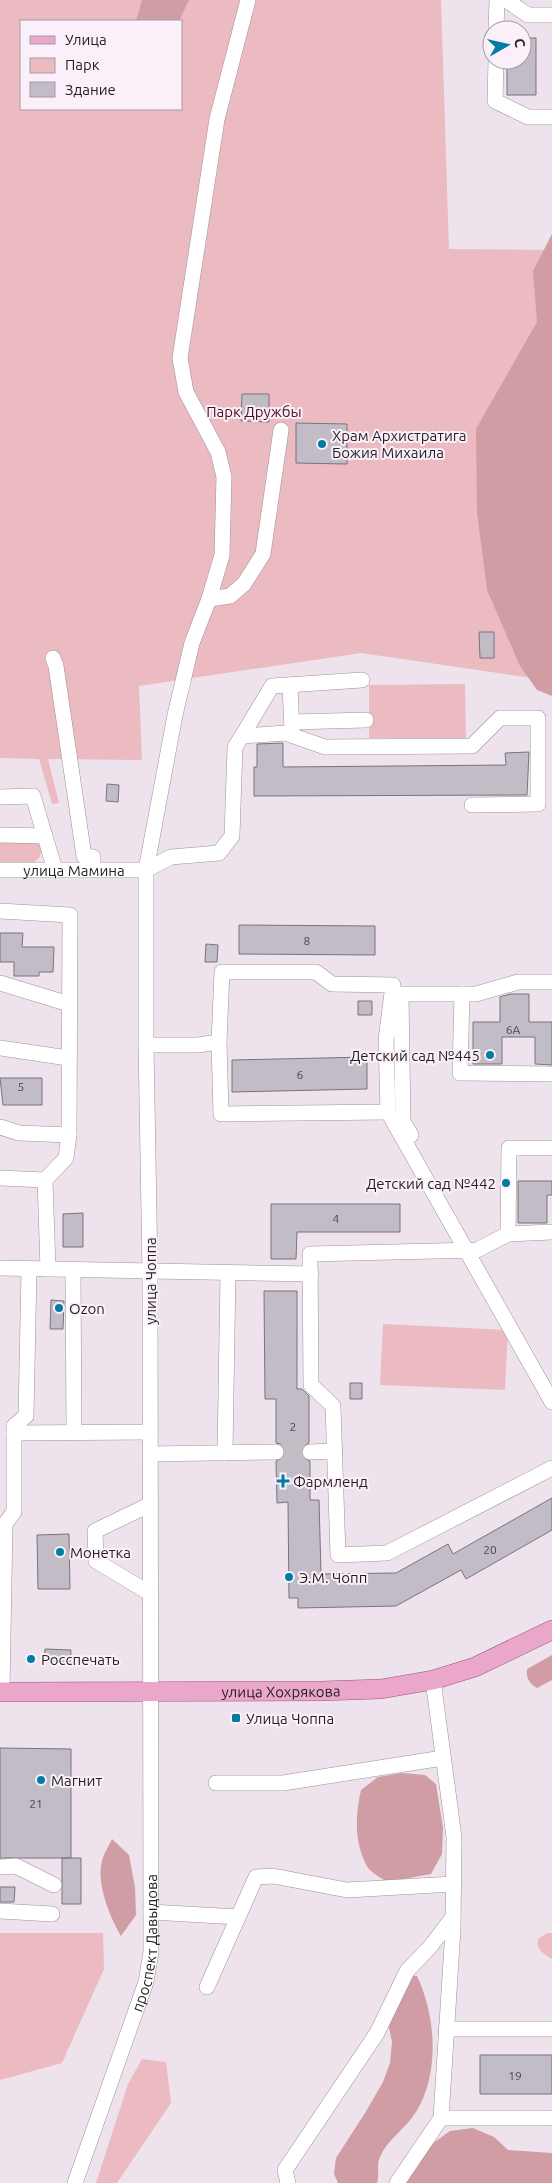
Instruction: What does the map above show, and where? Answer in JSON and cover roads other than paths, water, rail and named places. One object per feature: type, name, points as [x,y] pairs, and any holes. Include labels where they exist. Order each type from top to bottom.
[{"type":"main road","name":"улица Хохрякова","points":[[1,1692],[364,1690],[433,1680],[476,1667],[552,1630]]},
{"type":"street","name":"улица Чоппа","points":[[151,1692],[150,1271],[146,1045],[146,870],[192,643],[209,599],[222,555],[224,477],[218,452],[186,392],[180,358],[217,119],[248,0]]},
{"type":"street","points":[[496,0],[496,20]]},
{"type":"street","points":[[506,0],[528,15],[552,15]]},
{"type":"street","points":[[496,70],[495,101],[528,117],[552,117]]},
{"type":"street","points":[[209,599],[230,596],[244,584],[263,554],[280,430]]},
{"type":"street","points":[[53,658],[56,666],[84,856],[93,857],[93,861]]},
{"type":"street","points":[[146,870],[172,857],[220,853],[232,836],[235,747],[272,686],[362,680]]},
{"type":"street","points":[[290,685],[292,729]]},
{"type":"street","points":[[292,729],[325,747],[472,746],[500,718],[538,718],[538,804],[472,805]]},
{"type":"street","points":[[242,736],[285,733],[292,729],[366,720]]},
{"type":"street","points":[[0,797],[33,796],[55,870]]},
{"type":"street","points":[[0,835],[45,836]]},
{"type":"street","name":"улица Мамина","points":[[0,870],[146,870]]},
{"type":"street","points":[[0,911],[70,915],[68,1135],[66,1158],[45,1180],[48,1269]]},
{"type":"street","points":[[388,1112],[221,1114],[219,1042],[222,972],[316,972],[332,984],[393,985],[386,1040],[388,1112],[540,1359]]},
{"type":"street","points":[[552,982],[518,982],[476,994],[401,994],[403,1122],[552,1402]]},
{"type":"street","points":[[0,983],[69,1004]]},
{"type":"street","points":[[462,994],[460,1073],[552,1074]]},
{"type":"street","points":[[146,1045],[198,1045],[219,1042]]},
{"type":"street","points":[[0,1048],[68,1058]]},
{"type":"street","points":[[0,1127],[19,1133],[68,1135]]},
{"type":"street","points":[[508,1234],[509,1148],[552,1148]]},
{"type":"street","points":[[0,1178],[45,1180]]},
{"type":"street","points":[[552,1232],[508,1234],[472,1251],[310,1254],[311,1385],[333,1406],[338,1554],[387,1553],[552,1468]]},
{"type":"street","points":[[0,1268],[311,1274]]},
{"type":"street","points":[[1,1692],[5,1524],[14,1512],[14,1426],[26,1416],[29,1269]]},
{"type":"street","points":[[73,1270],[74,1433]]},
{"type":"street","points":[[226,1453],[228,1273]]},
{"type":"street","points":[[14,1433],[150,1432]]},
{"type":"street","points":[[310,1452],[335,1451]]},
{"type":"street","points":[[150,1454],[276,1452]]},
{"type":"street","points":[[151,1504],[96,1531],[96,1561],[151,1594]]},
{"type":"street","points":[[397,2183],[440,2118],[453,1917],[454,1837],[433,1680]]},
{"type":"street","name":"проспект Давыдова","points":[[75,2183],[146,1982],[151,1952],[151,1692]]},
{"type":"street","points":[[216,1783],[283,1783],[443,1758]]},
{"type":"street","points":[[0,1867],[16,1866],[54,1886]]},
{"type":"street","points":[[207,1987],[256,1877],[273,1876],[346,1890],[454,1884]]},
{"type":"street","points":[[0,1911],[52,1914]]},
{"type":"street","points":[[151,1912],[238,1917]]},
{"type":"street","points":[[288,2183],[285,2170],[377,2033],[406,1970],[430,1947],[453,1917]]},
{"type":"street","points":[[446,2029],[552,2030]]},
{"type":"street","points":[[440,2118],[549,2118]]},
{"type":"tunnel","points":[[276,1452],[310,1452]]},
{"type":"place","name":"Храм Архистратига Божия Михаила","points":[[322,444]]},
{"type":"place","name":"Детский сад №445","points":[[490,1055]]},
{"type":"place","name":"Детский сад №442","points":[[506,1183]]},
{"type":"place","name":"Ozon","points":[[59,1308]]},
{"type":"place","name":"Фармленд","points":[[283,1481]]},
{"type":"place","name":"Монетка","points":[[60,1552]]},
{"type":"place","name":"Э.М. Чопп","points":[[289,1577]]},
{"type":"place","name":"Росспечать","points":[[31,1659]]},
{"type":"place","name":"Улица Чоппа","points":[[236,1718]]},
{"type":"place","name":"Магнит","points":[[41,1780]]},
{"type":"park label","name":"Парк Дружбы","points":[[254,411]]}]
